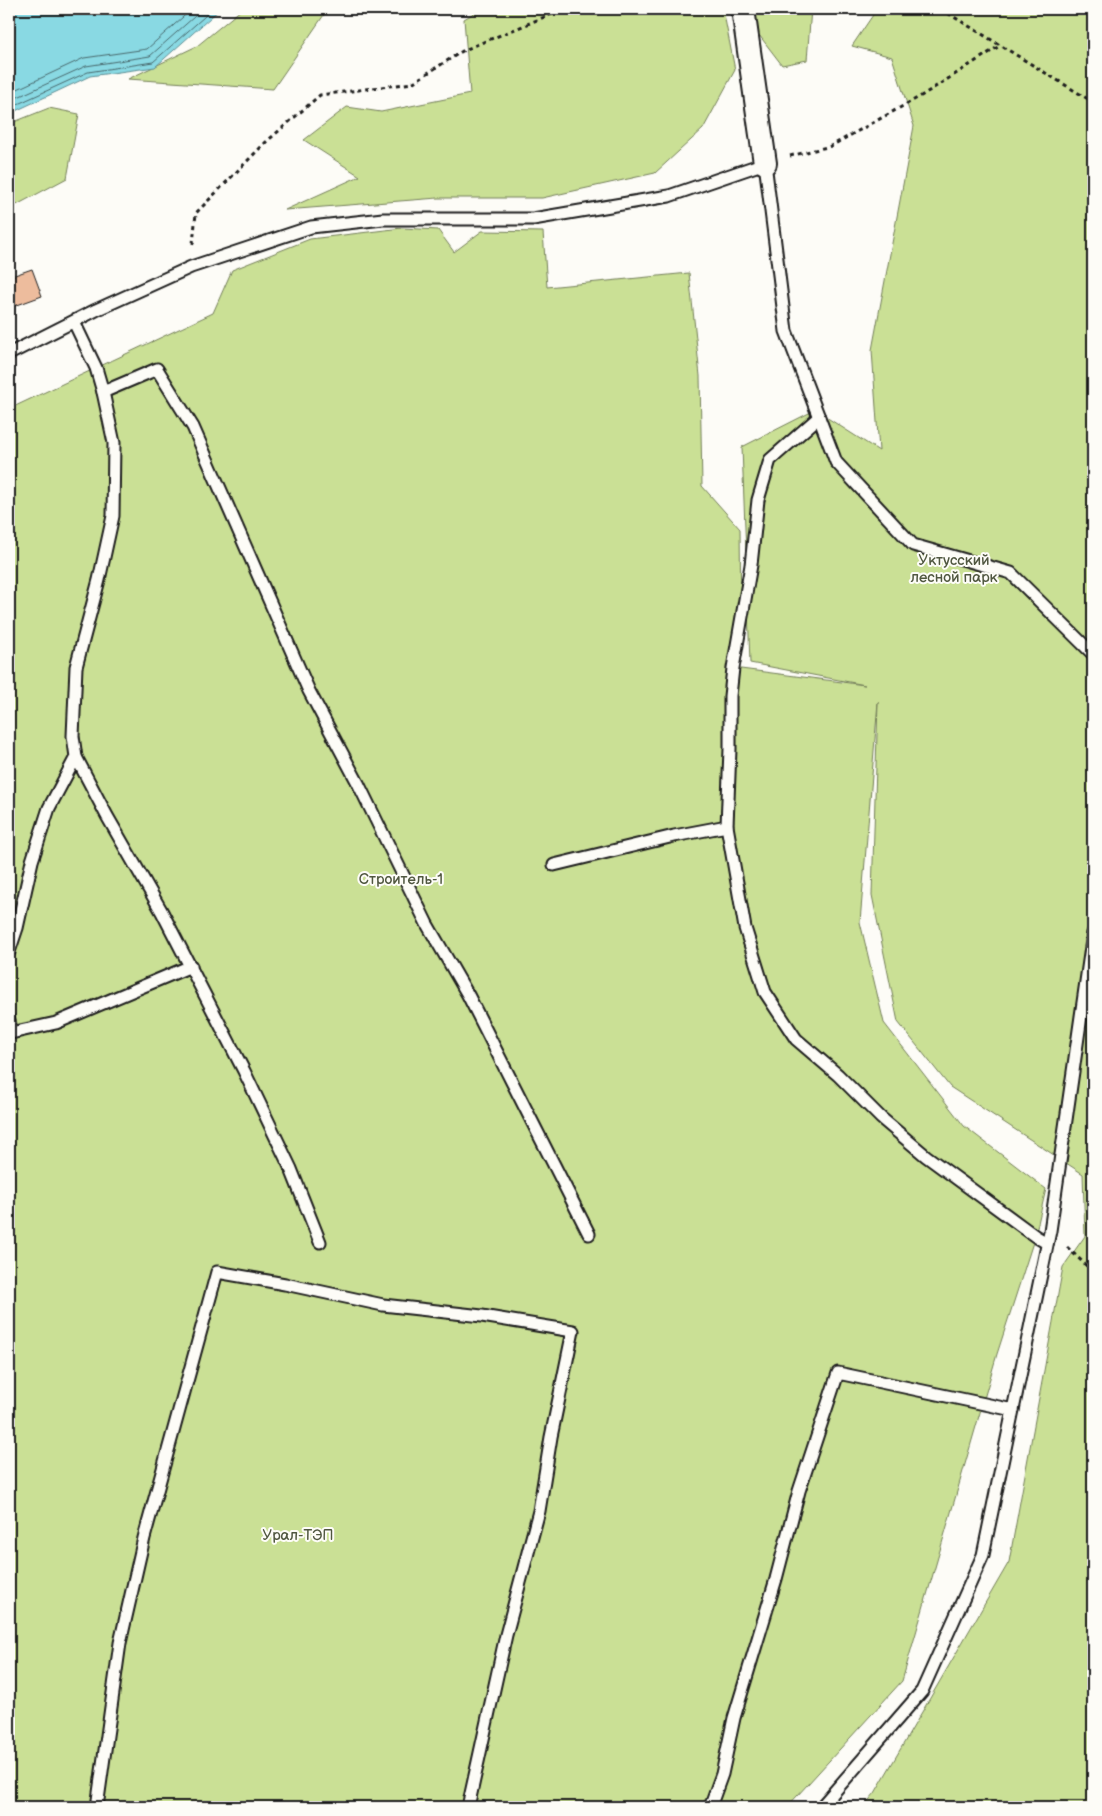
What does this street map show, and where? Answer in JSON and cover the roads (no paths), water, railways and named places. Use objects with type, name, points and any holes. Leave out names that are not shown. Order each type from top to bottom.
[{"type":"street","points":[[743,9],[765,162]]},
{"type":"lane","points":[[9,354],[191,267],[311,228],[383,219],[533,219],[670,196],[765,162],[786,331],[836,462],[913,545],[1011,573],[1093,654]]},
{"type":"lane","points":[[74,322],[96,368],[114,443],[113,516],[99,580],[76,667],[73,736],[76,757],[107,816],[192,966],[291,1169],[320,1242]]},
{"type":"lane","points":[[103,392],[157,369],[193,427],[310,691],[358,783],[426,924],[468,996],[589,1234]]},
{"type":"lane","points":[[819,417],[770,460],[758,500],[751,565],[733,668],[730,696],[727,826],[745,928],[765,992],[796,1039],[838,1075],[881,1118],[926,1156],[1047,1243]]},
{"type":"lane","points":[[9,952],[17,928],[32,861],[49,808],[76,757]]},
{"type":"lane","points":[[554,865],[674,836],[727,826]]},
{"type":"lane","points":[[821,1807],[922,1691],[983,1555],[1050,1231],[1093,933]]},
{"type":"lane","points":[[9,1020],[11,1033],[56,1023],[192,966]]},
{"type":"lane","points":[[97,1807],[122,1634],[144,1538],[217,1272],[285,1284],[382,1305],[482,1316],[573,1331],[550,1437],[539,1511],[506,1635],[468,1807]]},
{"type":"lane","points":[[710,1807],[722,1774],[734,1718],[776,1580],[799,1491],[838,1373],[1013,1410]]},
{"type":"water","points":[[9,9],[220,9],[155,67],[90,76],[9,114]]},
{"type":"park label","name":"Уктусский лесной парк","points":[[954,568]]},
{"type":"park label","name":"Строитель-1","points":[[401,879]]},
{"type":"park label","name":"Урал-ТЭП","points":[[298,1535]]}]
